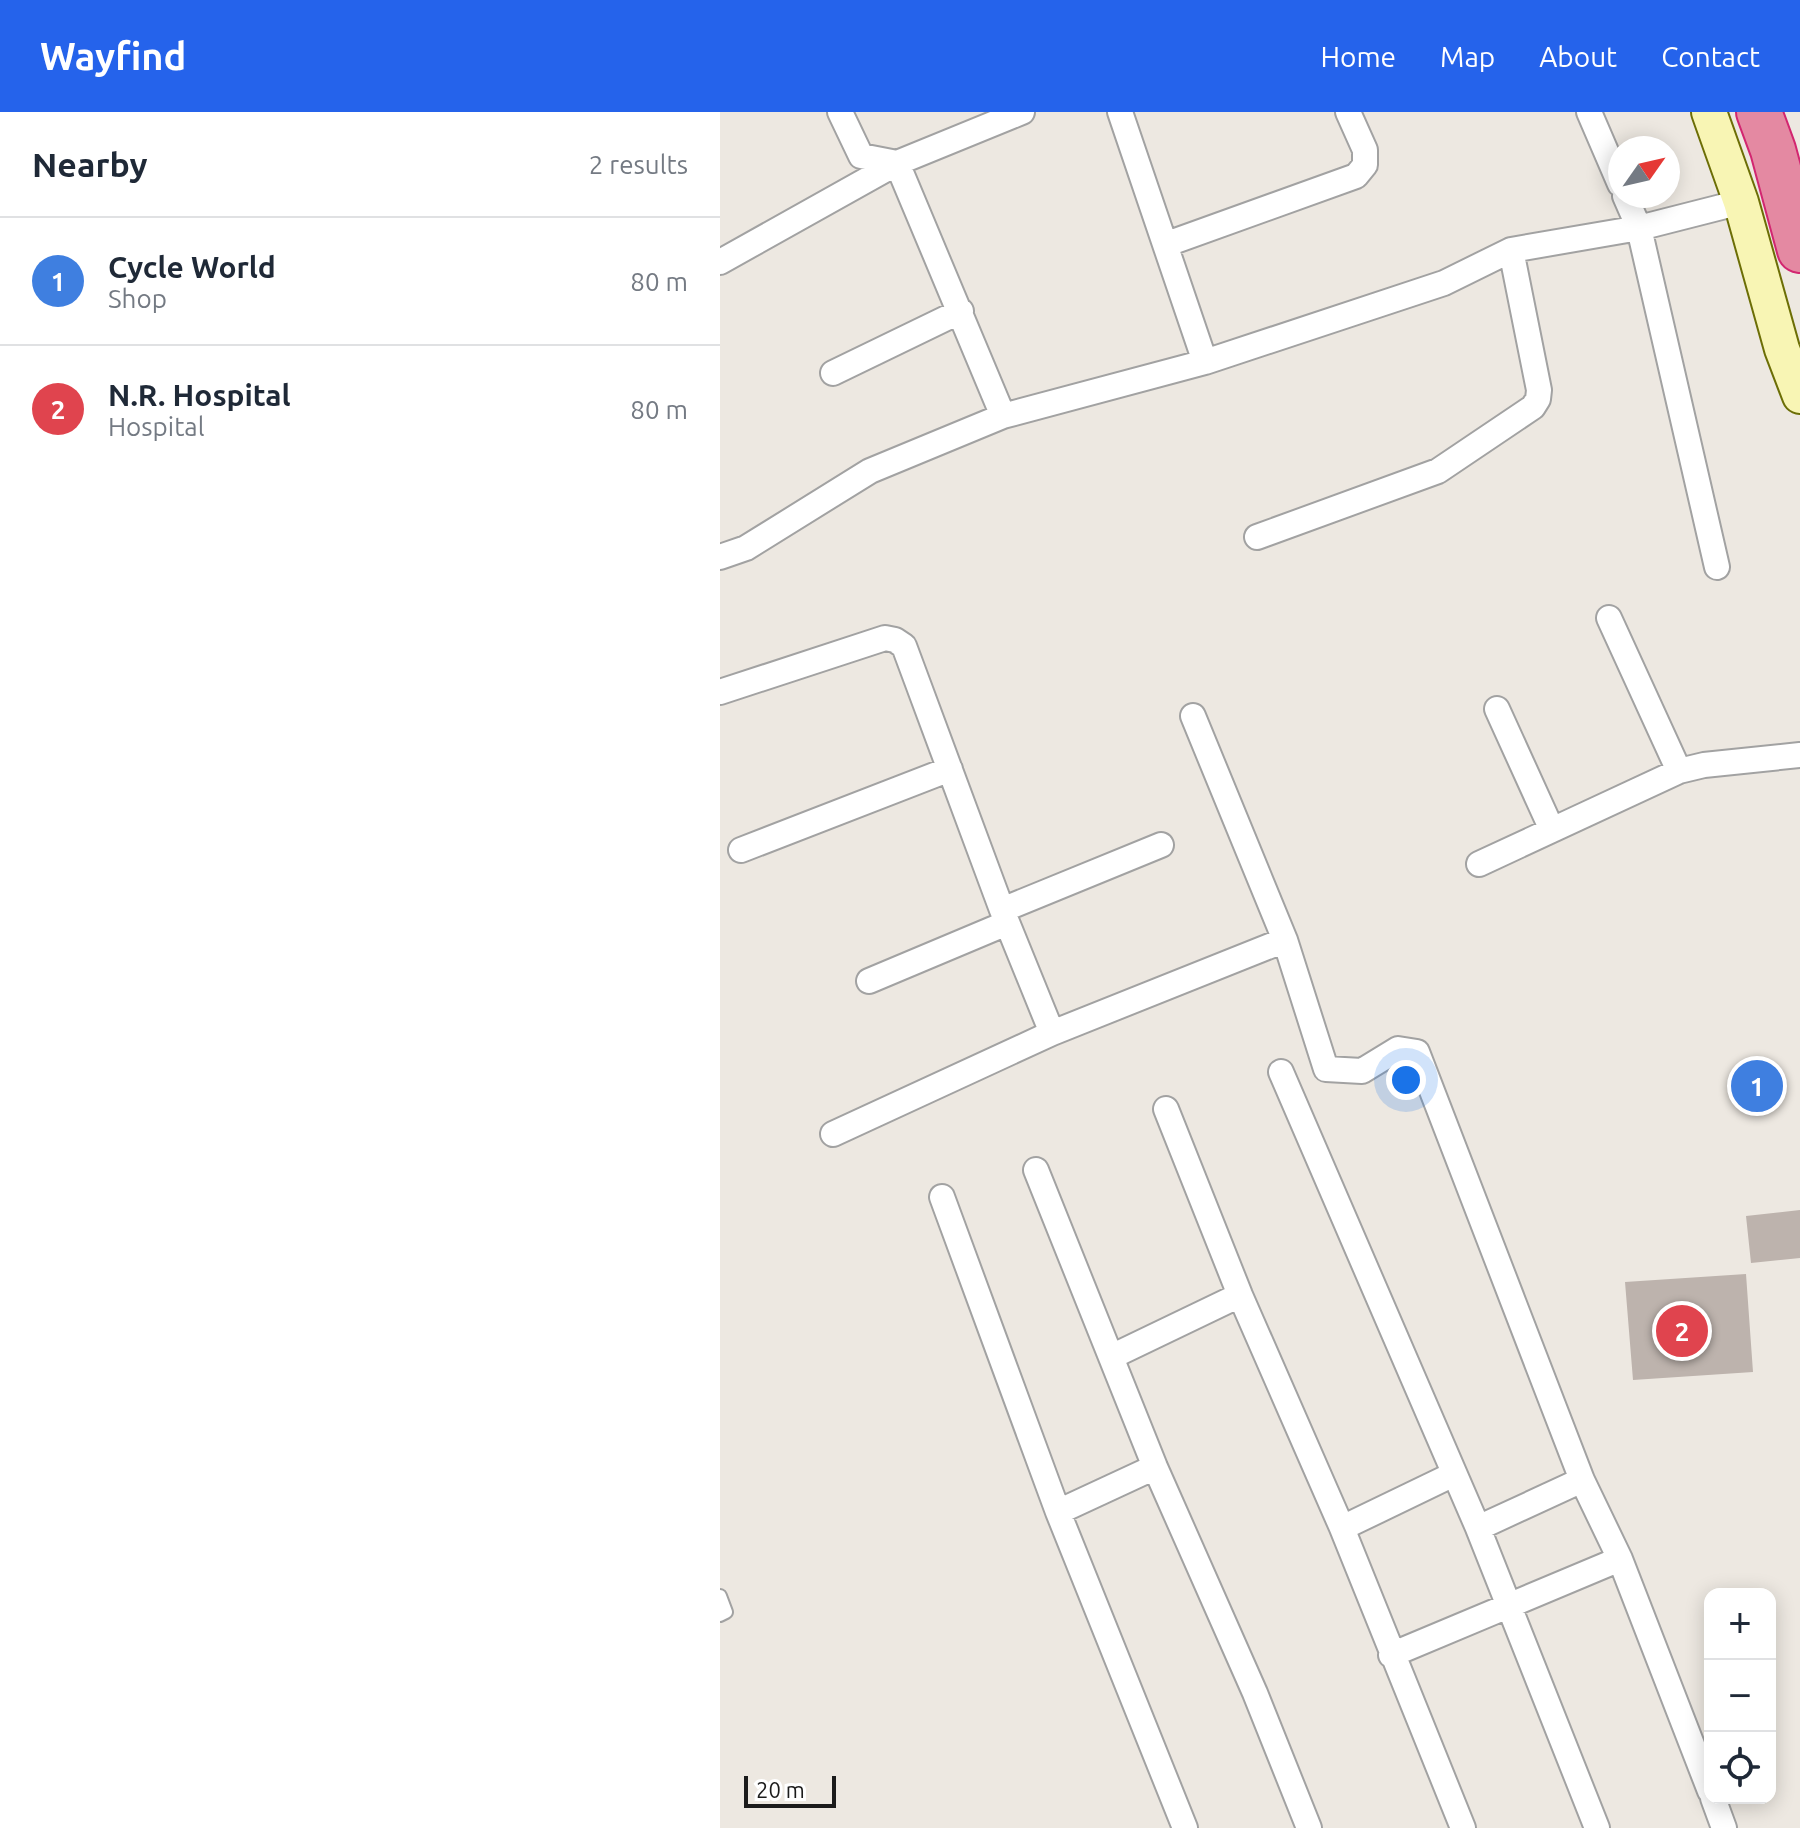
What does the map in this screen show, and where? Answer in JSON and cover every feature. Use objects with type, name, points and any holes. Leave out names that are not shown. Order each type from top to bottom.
[{"type":"highway","points":[[1759,112],[1773,150],[1800,250]]},
{"type":"street","points":[[840,112],[861,156],[897,163]]},
{"type":"street","points":[[720,262],[897,163],[1022,112]]},
{"type":"street","points":[[1120,112],[1205,362]]},
{"type":"street","points":[[1167,244],[1356,176],[1365,165],[1365,150],[1348,112]]},
{"type":"street","points":[[1589,112],[1608,156]]},
{"type":"street","points":[[1709,112],[1741,202],[1782,349],[1800,396]]},
{"type":"street","points":[[897,163],[1003,416]]},
{"type":"street","points":[[720,557],[746,548],[870,471],[1003,416],[1205,362],[1444,283],[1511,250],[1639,228],[1741,202]]},
{"type":"street","points":[[1630,208],[1639,228],[1717,567]]},
{"type":"street","points":[[1257,537],[1438,471],[1533,407],[1539,390],[1511,250]]},
{"type":"street","points":[[833,373],[961,311]]},
{"type":"street","points":[[1609,618],[1679,771]]},
{"type":"street","points":[[720,692],[885,638],[904,646],[1004,917],[1052,1033]]},
{"type":"street","points":[[1497,709],[1552,830]]},
{"type":"street","points":[[1193,716],[1285,940],[1326,1069],[1362,1071],[1398,1049],[1417,1052],[1582,1480],[1620,1559],[1704,1776]]},
{"type":"street","points":[[1479,864],[1679,771],[1704,765],[1800,755]]},
{"type":"street","points":[[741,850],[950,769]]},
{"type":"street","points":[[869,981],[1161,845]]},
{"type":"street","points":[[833,1134],[1052,1033],[1285,940]]},
{"type":"street","points":[[1281,1072],[1478,1528],[1597,1828]]},
{"type":"street","points":[[1166,1109],[1240,1295],[1342,1528],[1463,1828]]},
{"type":"street","points":[[1036,1170],[1155,1467],[1255,1693],[1309,1828]]},
{"type":"street","points":[[942,1197],[1058,1512],[1185,1828]]},
{"type":"street","points":[[1111,1357],[1240,1295]]},
{"type":"street","points":[[1058,1512],[1155,1467]]},
{"type":"street","points":[[1342,1528],[1454,1474]]},
{"type":"street","points":[[1478,1528],[1582,1480]]},
{"type":"street","points":[[1391,1655],[1620,1559]]},
{"type":"street","points":[[1715,1804],[1724,1828]]},
{"type":"lane","points":[[720,1596],[726,1612],[720,1615]]},
{"type":"building","points":[[1800,1210],[1800,1258],[1751,1263],[1746,1216]]},
{"type":"building","points":[[1746,1274],[1753,1372],[1633,1380],[1625,1282]]},
{"type":"place","name":"Cycle World","points":[[1757,1086]]},
{"type":"place","name":"N.R. Hospital","points":[[1682,1331]]}]
